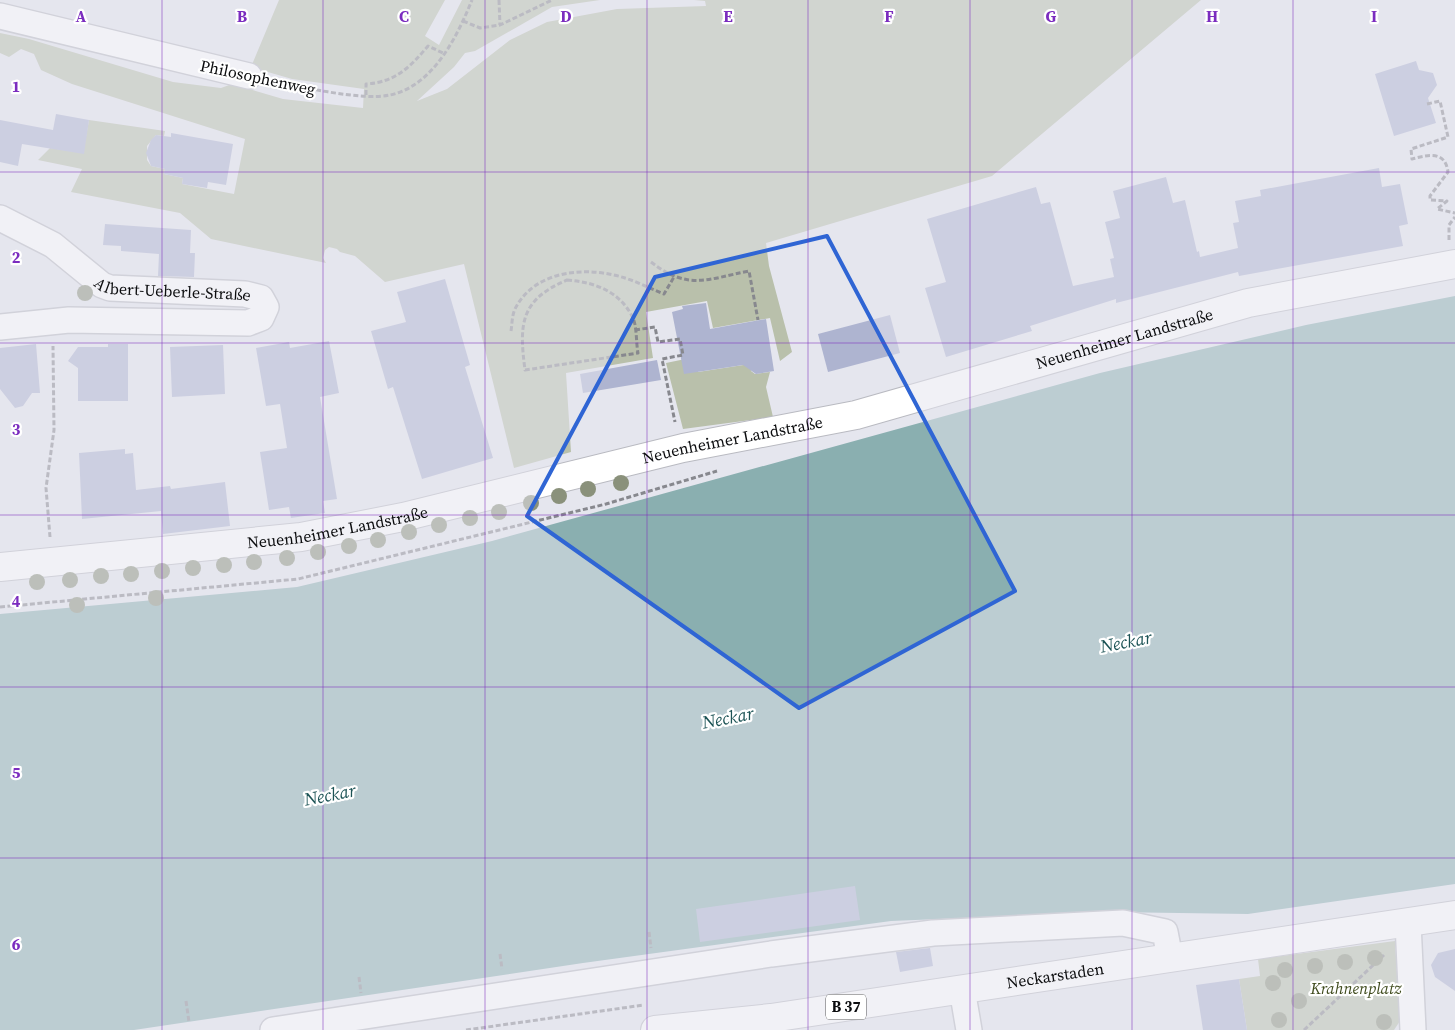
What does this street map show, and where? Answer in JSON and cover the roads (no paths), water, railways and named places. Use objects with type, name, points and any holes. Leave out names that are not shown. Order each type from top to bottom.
[{"type":"main road","name":"Neuenheimer Landstraße","points":[[0,567],[301,536],[403,517],[674,450],[856,415],[1248,303],[1452,255]]},
{"type":"main road","name":"Neckarstaden","points":[[655,1030],[772,1024],[962,989],[1455,916]]},
{"type":"street","name":"Philosophenweg","points":[[0,16],[249,76]]},
{"type":"street","name":"Albert-Ueberle-Straße","points":[[0,218],[53,245],[102,285],[110,288],[253,296],[264,302],[265,312],[254,321],[239,324],[52,321],[0,327]]},
{"type":"street","points":[[273,1030],[771,954],[933,933],[1123,923],[1165,932],[1170,958]]},
{"type":"street","points":[[1408,923],[1413,1030]]},
{"type":"street","points":[[962,989],[969,1030]]},
{"type":"water","name":"Neckar","points":[[1455,296],[1455,884],[1248,914],[1110,912],[891,921],[583,963],[134,1030],[0,1030],[0,614],[297,587],[492,541],[1100,373],[1306,325]]},
{"type":"park label","name":"Krahnenplatz","points":[[1356,988]]}]
